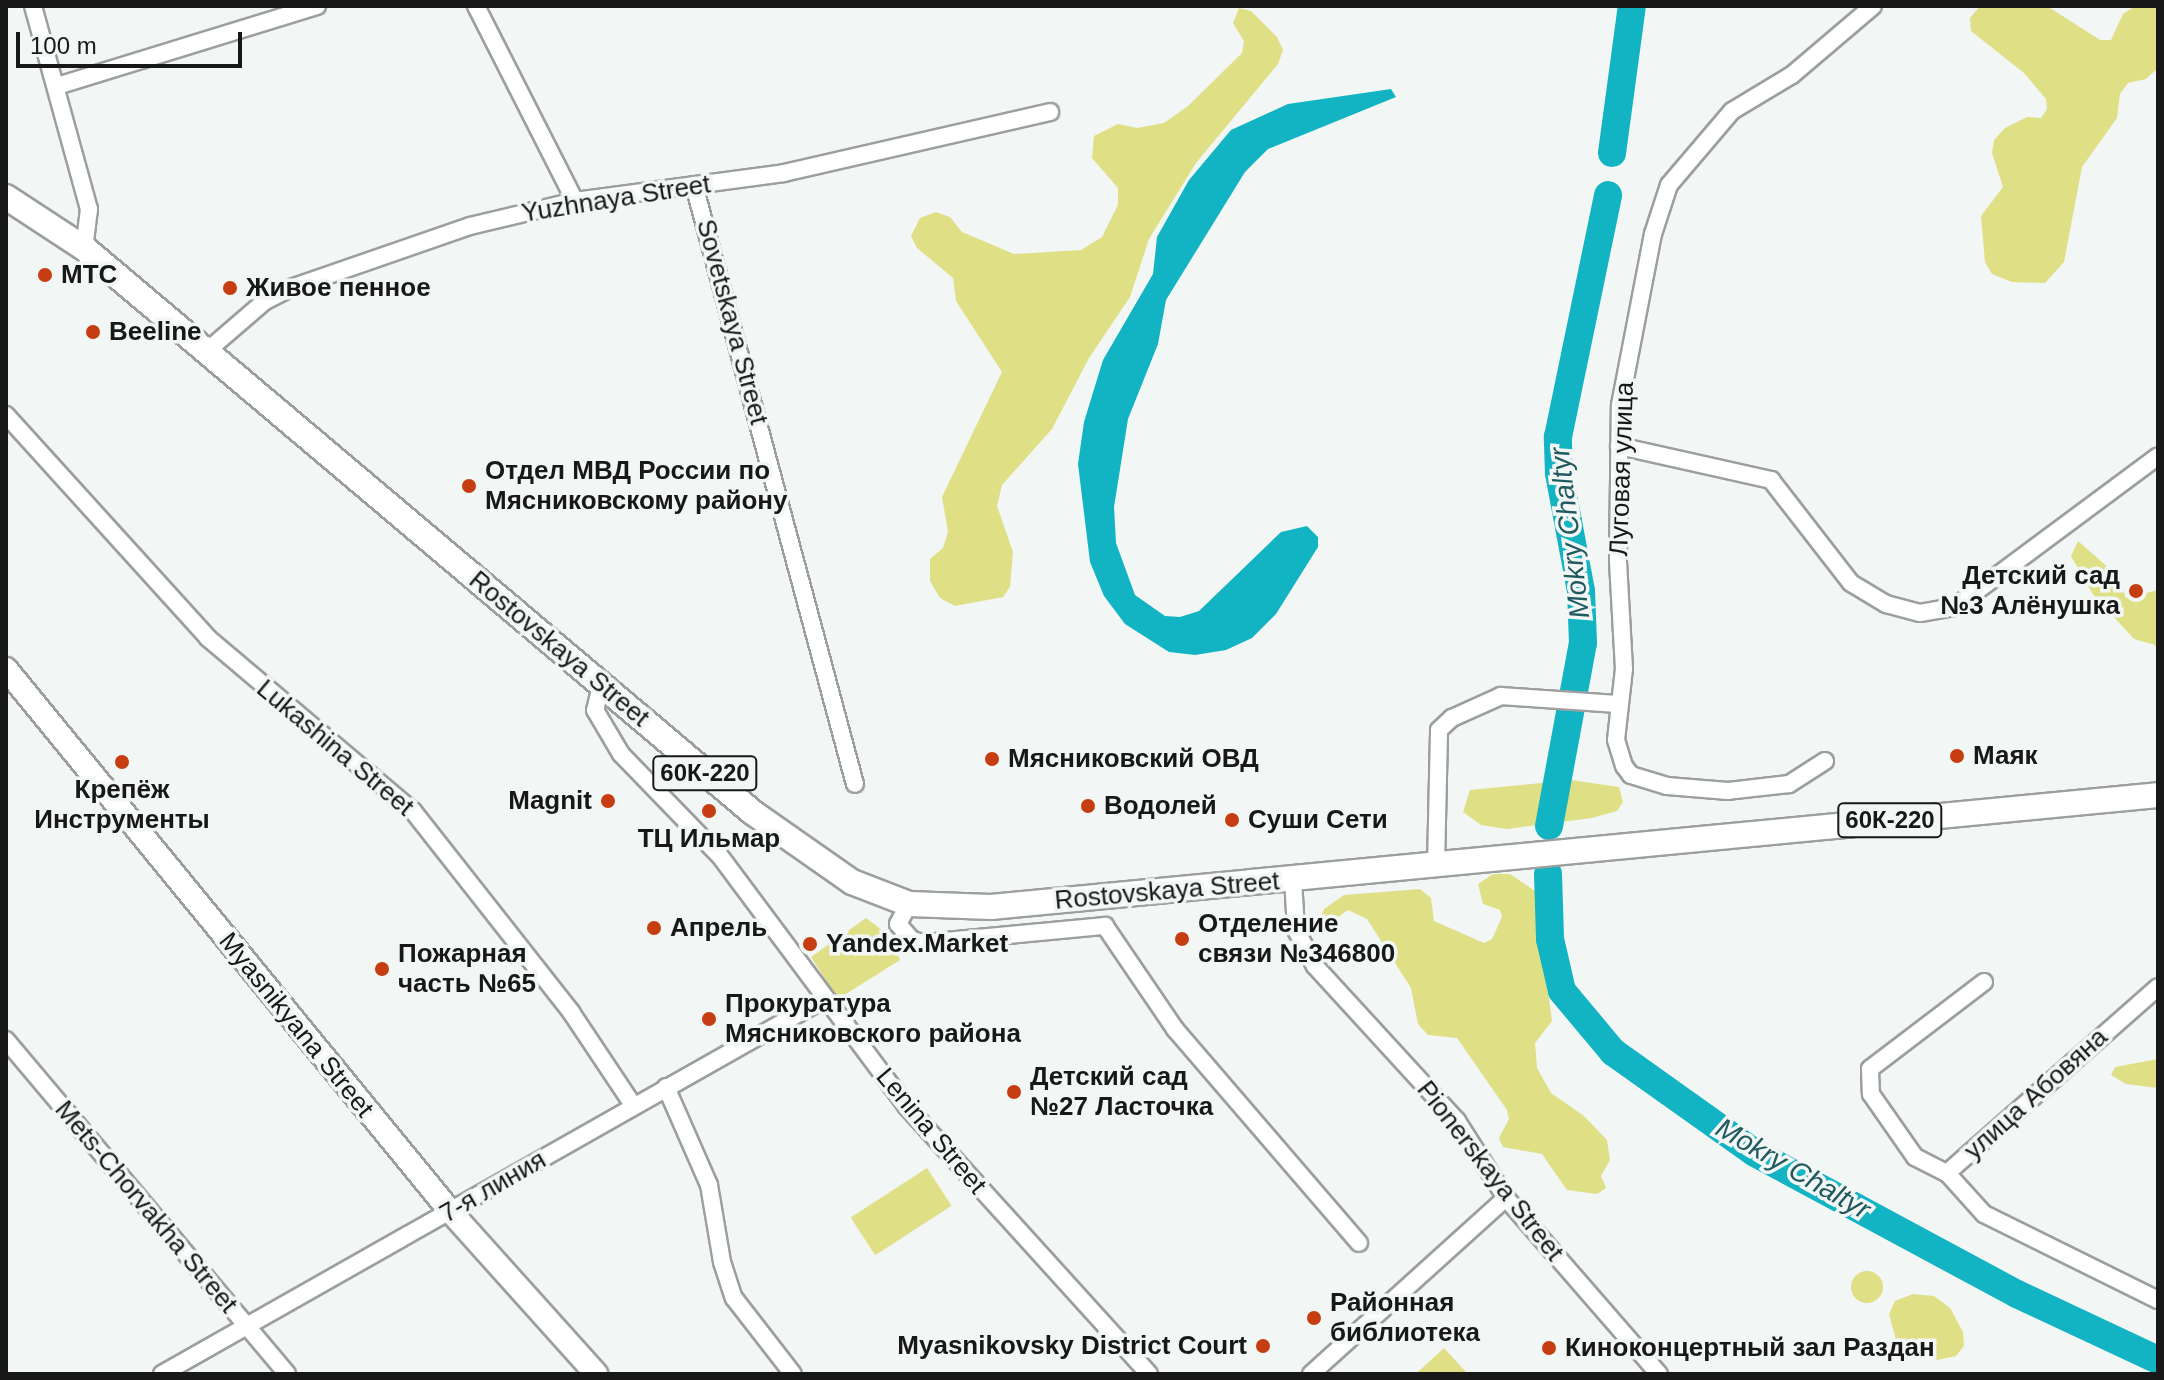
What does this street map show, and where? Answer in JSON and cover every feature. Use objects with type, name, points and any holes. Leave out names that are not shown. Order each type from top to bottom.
[{"type":"main road","name":"Rostovskaya Street","points":[[6,197],[84,248],[795,845],[852,882],[909,904],[991,907],[2158,795]]},
{"type":"street","points":[[33,6],[89,209],[84,248]]},
{"type":"street","points":[[57,86],[317,6]]},
{"type":"street","points":[[476,6],[575,201]]},
{"type":"street","name":"Луговая улица","points":[[1825,761],[1789,784],[1769,789],[1682,787],[1631,775],[1618,755],[1617,704],[1624,669],[1619,446],[1624,379],[1653,234],[1669,185],[1732,111],[1792,75],[1873,6]]},
{"type":"street","name":"Yuzhnaya Street","points":[[207,351],[265,301],[324,274],[470,226],[575,201],[868,156],[1050,112]]},
{"type":"street","name":"Sovetskaya Street","points":[[694,185],[855,784]]},
{"type":"street","name":"Lukashina Street","points":[[6,415],[208,638],[413,811],[571,1012],[633,1105]]},
{"type":"street","points":[[1619,446],[1771,480],[1789,497],[1822,550],[1851,583],[1886,604],[1920,613],[1955,607],[2158,456]]},
{"type":"street","name":"Myasnikyana Street","points":[[6,669],[450,1211],[596,1374]]},
{"type":"street","name":"Lenina Street","points":[[601,685],[595,710],[621,754],[720,856],[907,1107],[1149,1374]]},
{"type":"street","points":[[1436,865],[1439,730],[1481,702],[1536,696],[1617,704]]},
{"type":"street","name":"Pionerskaya Street","points":[[1293,879],[1296,930],[1311,959],[1457,1121],[1506,1198],[1659,1374]]},
{"type":"street","points":[[909,904],[898,924],[912,940],[924,943],[1105,926],[1175,1029],[1359,1243]]},
{"type":"street","name":"улица Абовяна","points":[[1984,982],[1867,1074],[1871,1094],[1915,1157],[1947,1173],[2158,987]]},
{"type":"street","name":"7-я линия","points":[[162,1374],[248,1329],[633,1105],[824,999]]},
{"type":"street","name":"Mets-Chorvakha Street","points":[[6,1040],[287,1374]]},
{"type":"street","points":[[666,1087],[709,1185],[722,1262],[734,1298],[793,1374]]},
{"type":"street","points":[[1947,1173],[1971,1204],[2002,1226],[2158,1300]]},
{"type":"street","points":[[1311,1374],[1506,1198]]},
{"type":"shaded area","points":[[1980,6],[2047,6],[2100,40],[2111,40],[2123,14],[2135,6],[2158,6],[2158,68],[2146,79],[2128,83],[2120,94],[2117,118],[2082,167],[2064,262],[2045,283],[2012,282],[1992,274],[1985,262],[1981,216],[2003,187],[1992,153],[1994,140],[2005,128],[2027,117],[2041,118],[2047,109],[2046,99],[2024,73],[1971,31],[1970,18]]},
{"type":"shaded area","points":[[1239,8],[1251,11],[1277,37],[1283,50],[1278,64],[1196,163],[1149,239],[1130,297],[1089,358],[1052,429],[1002,485],[997,506],[1013,552],[1010,587],[1003,597],[955,606],[940,598],[930,581],[930,559],[943,548],[948,532],[942,497],[1002,372],[956,301],[953,278],[917,248],[911,236],[920,218],[936,212],[950,217],[962,232],[1014,254],[1081,250],[1102,237],[1118,205],[1118,188],[1092,158],[1094,136],[1118,124],[1137,128],[1164,123],[1188,106],[1242,53],[1244,41],[1233,23]]},
{"type":"shaded area","points":[[2078,541],[2118,576],[2126,598],[2158,590],[2158,652],[2155,645],[2134,639],[2092,593],[2071,556]]},
{"type":"shaded area","points":[[1571,780],[1619,787],[1623,802],[1617,811],[1592,818],[1507,829],[1481,825],[1463,812],[1470,790]]},
{"type":"shaded area","points":[[1493,874],[1510,874],[1535,891],[1552,1021],[1535,1043],[1537,1068],[1551,1093],[1584,1116],[1607,1140],[1610,1160],[1601,1176],[1606,1188],[1597,1194],[1567,1190],[1542,1154],[1503,1147],[1499,1138],[1509,1119],[1507,1110],[1457,1038],[1428,1035],[1418,1024],[1411,988],[1367,919],[1348,910],[1331,922],[1330,929],[1316,929],[1324,909],[1344,895],[1420,889],[1431,898],[1434,921],[1484,943],[1492,939],[1502,917],[1500,910],[1483,904],[1478,884]]},
{"type":"shaded area","points":[[866,918],[890,936],[900,960],[838,999],[811,957]]},
{"type":"shaded area","points":[[2158,1059],[2158,1088],[2126,1084],[2111,1075],[2115,1067]]},
{"type":"shaded area","points":[[927,1168],[952,1206],[875,1255],[851,1218]]},
{"type":"shaded area","points":[[1867,1271],[1879,1275],[1883,1287],[1879,1299],[1867,1303],[1855,1299],[1851,1287],[1855,1275]]},
{"type":"shaded area","points":[[1913,1294],[1934,1296],[1950,1308],[1963,1332],[1964,1346],[1956,1356],[1937,1360],[1910,1355],[1897,1344],[1889,1314],[1895,1301]]},
{"type":"shaded area","points":[[1444,1348],[1466,1372],[1418,1372]]},
{"type":"water","points":[[1391,89],[1396,97],[1268,149],[1245,172],[1166,300],[1158,344],[1128,419],[1114,507],[1116,543],[1135,595],[1165,616],[1180,617],[1199,611],[1281,532],[1307,526],[1318,537],[1318,547],[1276,614],[1252,638],[1226,650],[1195,655],[1169,652],[1125,624],[1104,596],[1090,562],[1078,464],[1084,422],[1103,360],[1153,274],[1157,237],[1189,180],[1231,130],[1288,104]]},
{"type":"waterway","name":"Mokry Chaltyr","points":[[1612,153],[1632,6]]},
{"type":"waterway","name":"Mokry Chaltyr","points":[[1549,826],[1583,643],[1581,591],[1559,473],[1558,437],[1608,195]]},
{"type":"waterway","name":"Mokry Chaltyr","points":[[1548,874],[1550,939],[1562,991],[1613,1052],[1755,1153],[2017,1294],[2158,1360]]},
{"type":"place","name":"МТС","points":[[45,275]]},
{"type":"place","name":"Живое пенное","points":[[230,288]]},
{"type":"place","name":"Beeline","points":[[93,332]]},
{"type":"place","name":"Отдел МВД России по Мясниковскому району","points":[[469,486]]},
{"type":"place","name":"Детский сад №3 Алёнушка","points":[[2136,591]]},
{"type":"place","name":"Маяк","points":[[1957,756]]},
{"type":"place","name":"Мясниковский ОВД","points":[[992,759]]},
{"type":"place","name":"Крепёж Инструменты","points":[[122,762]]},
{"type":"place","name":"Magnit","points":[[608,801]]},
{"type":"place","name":"Водолей","points":[[1088,806]]},
{"type":"place","name":"ТЦ Ильмар","points":[[709,811]]},
{"type":"place","name":"Суши Сети","points":[[1232,820]]},
{"type":"place","name":"Апрель","points":[[654,928]]},
{"type":"place","name":"Отделение связи №346800","points":[[1182,939]]},
{"type":"place","name":"Yandex.Market","points":[[810,944]]},
{"type":"place","name":"Пожарная часть №65","points":[[382,969]]},
{"type":"place","name":"Прокуратура Мясниковского района","points":[[709,1019]]},
{"type":"place","name":"Детский сад №27 Ласточка","points":[[1014,1092]]},
{"type":"place","name":"Районная библиотека","points":[[1314,1318]]},
{"type":"place","name":"Myasnikovsky District Court","points":[[1263,1346]]},
{"type":"place","name":"Киноконцертный зал Раздан","points":[[1549,1348]]}]
